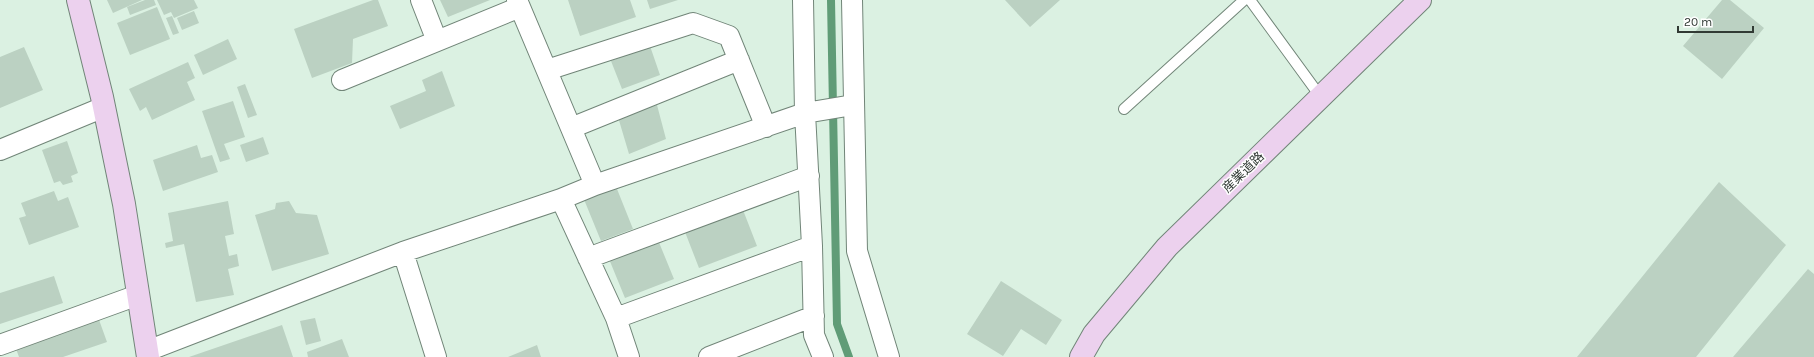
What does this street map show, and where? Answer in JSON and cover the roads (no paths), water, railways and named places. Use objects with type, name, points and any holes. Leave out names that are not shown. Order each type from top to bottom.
[{"type":"street","points":[[78,0],[104,107],[124,204],[147,354],[403,252],[562,199],[595,185],[805,114],[853,105]]},
{"type":"street","points":[[421,0],[437,41]]},
{"type":"street","points":[[803,0],[805,114],[812,246],[814,335],[823,357]]},
{"type":"street","points":[[852,0],[857,251],[889,357]]},
{"type":"street","name":"産業道路","points":[[1081,357],[1094,334],[1167,247],[1420,0]]},
{"type":"street","points":[[342,80],[437,41],[519,3],[595,185]]},
{"type":"street","points":[[547,70],[693,23],[729,36],[766,127]]},
{"type":"street","points":[[572,128],[739,60]]},
{"type":"street","points":[[0,150],[104,107]]},
{"type":"street","points":[[588,258],[809,176]]},
{"type":"street","points":[[562,199],[616,318],[629,357]]},
{"type":"street","points":[[616,318],[812,246]]},
{"type":"street","points":[[403,252],[436,357]]},
{"type":"street","points":[[0,345],[138,295]]},
{"type":"street","points":[[709,357],[814,316]]},
{"type":"lane","points":[[1124,109],[1244,0]]},
{"type":"lane","points":[[1250,0],[1320,96]]},
{"type":"waterway","points":[[831,0],[837,324],[849,357]]}]
